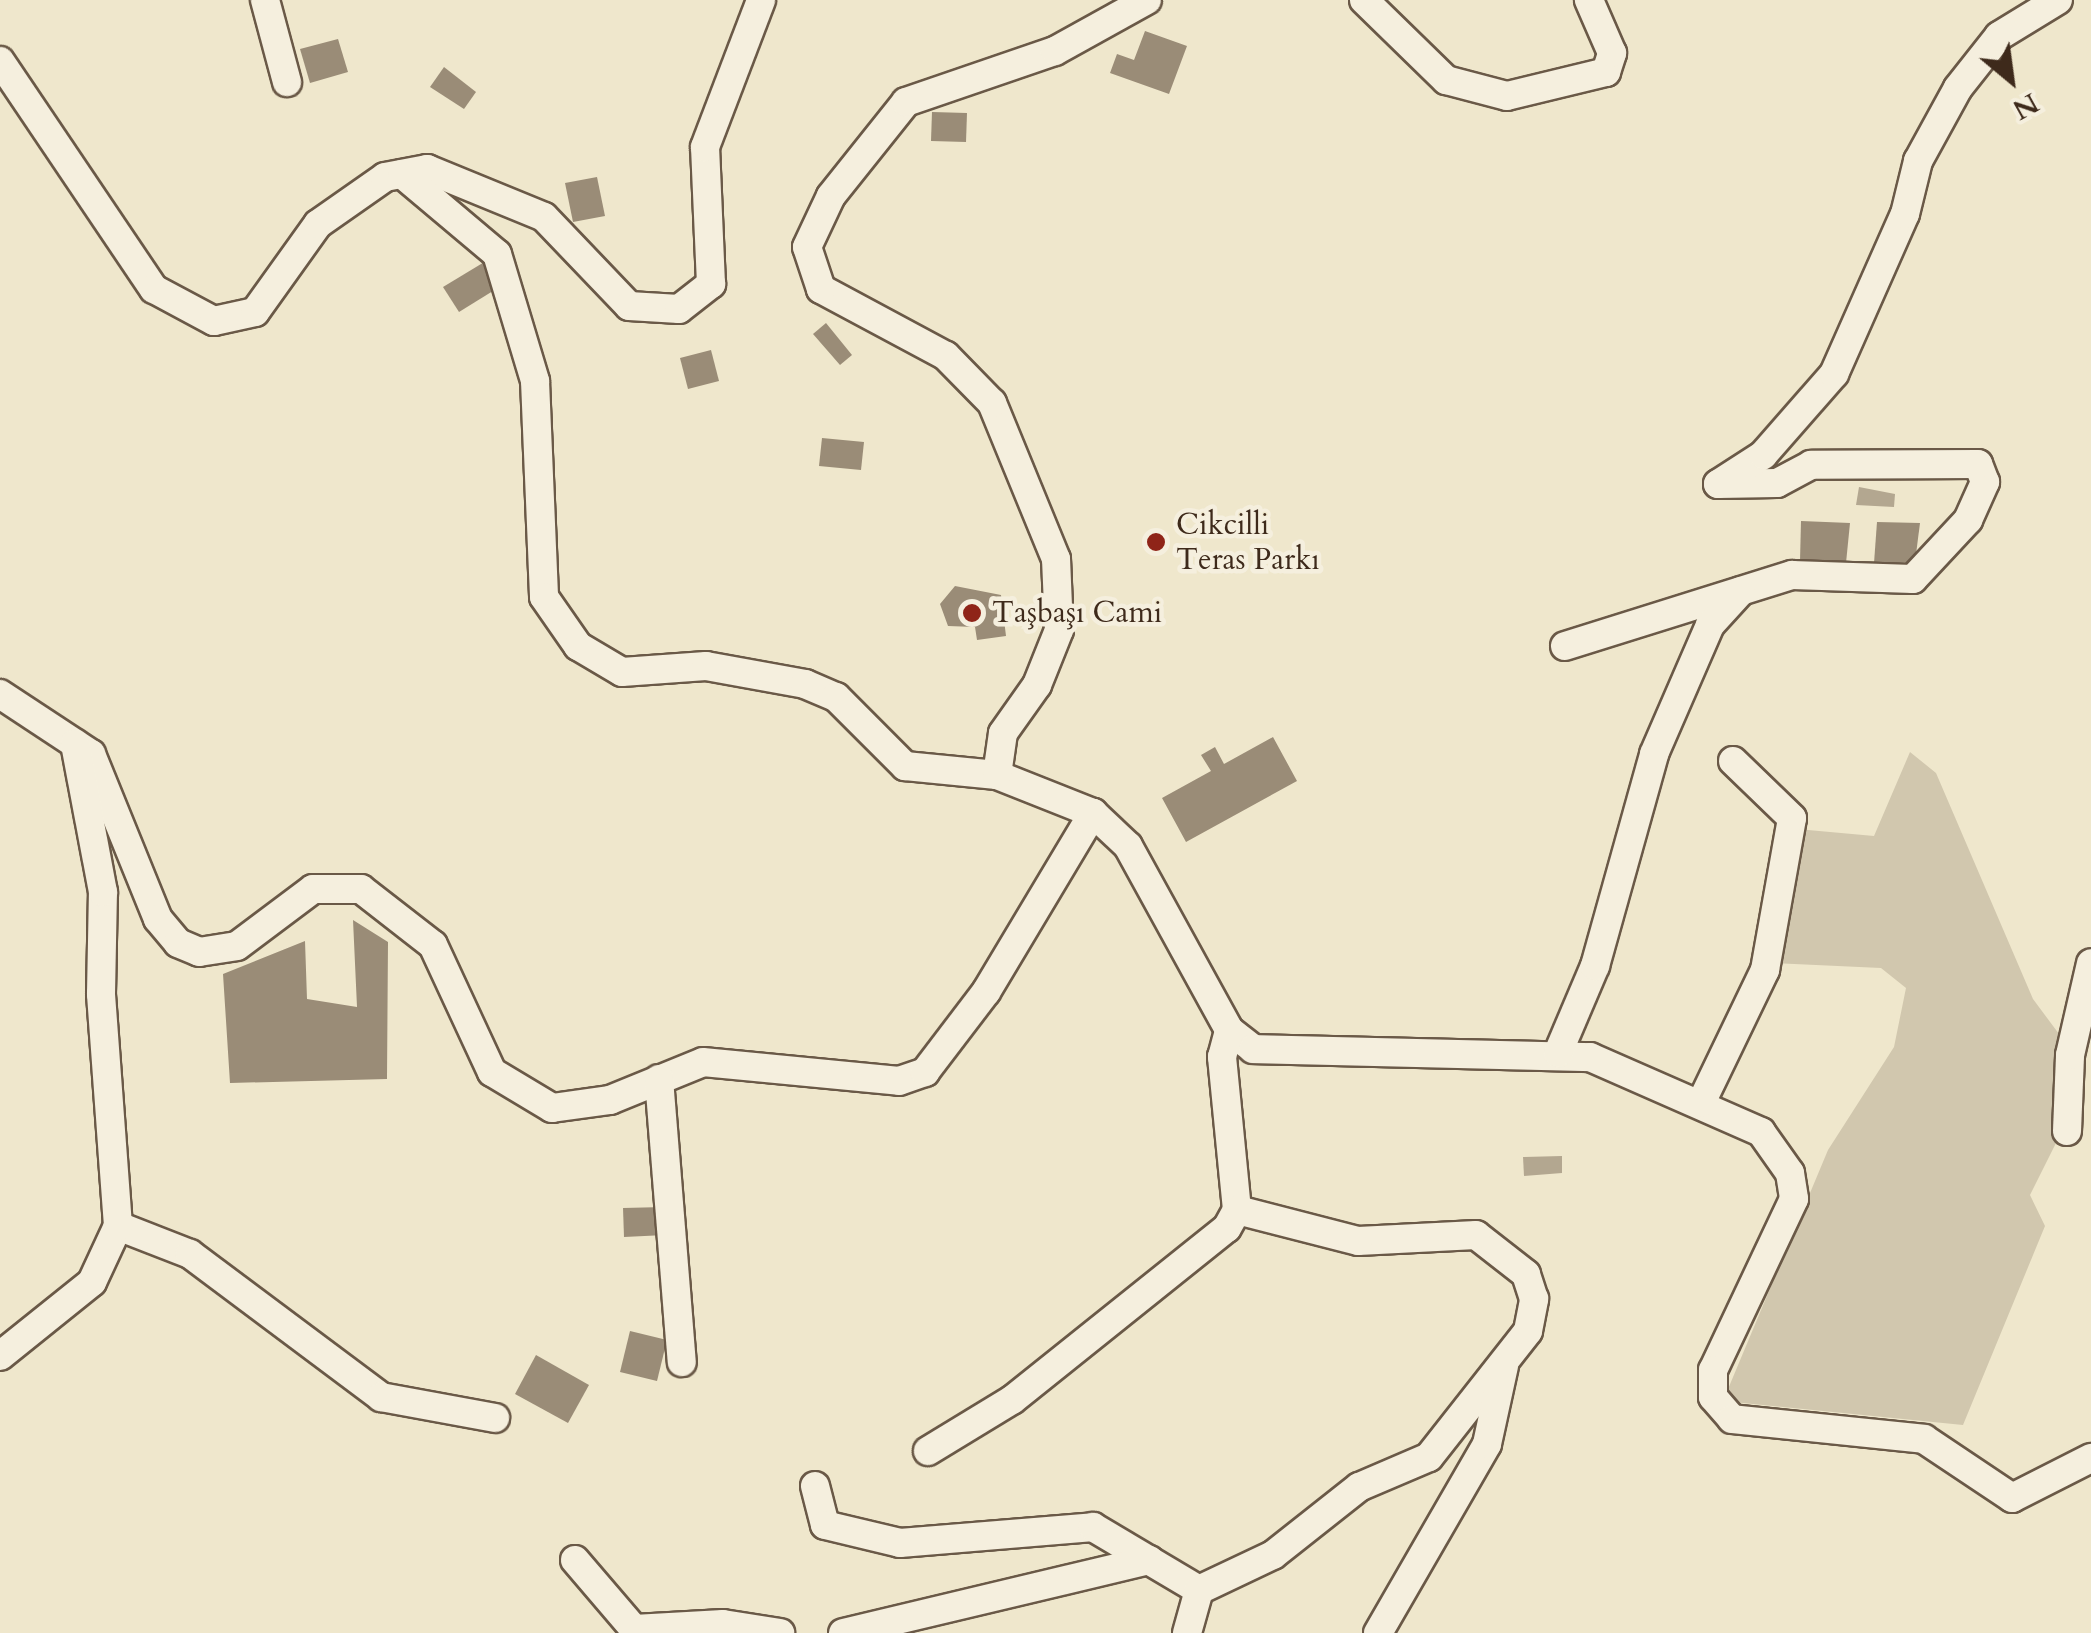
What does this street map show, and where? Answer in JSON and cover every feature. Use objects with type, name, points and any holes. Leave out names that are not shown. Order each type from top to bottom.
[{"type":"street","points":[[264,0],[287,82]]},
{"type":"street","points":[[0,61],[154,290],[214,321],[256,312],[318,224],[402,174],[427,168],[544,217],[629,306],[679,309],[711,284],[705,146],[761,0]]},
{"type":"street","points":[[997,775],[1003,733],[1037,685],[1059,630],[1056,560],[992,402],[946,356],[821,290],[807,247],[831,196],[906,102],[1055,51],[1147,0]]},
{"type":"street","points":[[1364,0],[1446,80],[1506,96],[1606,72],[1612,53],[1589,0]]},
{"type":"street","points":[[1565,646],[1792,575],[1913,579],[1968,520],[1985,482],[1978,464],[1811,464],[1777,483],[1718,484],[1762,455],[1834,374],[1904,214],[1918,161],[1958,88],[1999,36],[2058,0]]},
{"type":"street","points":[[402,174],[497,254],[536,381],[544,597],[578,646],[622,672],[706,666],[805,684],[836,697],[904,766],[997,775],[1092,813],[1128,846],[1229,1030],[1265,1052],[1558,1053],[1701,1103],[1770,1141],[1794,1199],[1713,1370],[1720,1410],[1747,1423],[1924,1440],[2012,1498],[2091,1458]]},
{"type":"street","points":[[1558,1053],[1600,948],[1654,754],[1710,625],[1742,590]]},
{"type":"street","points":[[0,694],[75,744],[103,774],[158,919],[178,943],[199,952],[237,946],[313,888],[361,889],[433,946],[492,1072],[527,1100],[580,1109],[659,1078],[726,1060],[899,1081],[925,1072],[986,992],[1092,813]]},
{"type":"street","points":[[0,1356],[92,1282],[118,1226],[103,892],[75,744]]},
{"type":"street","points":[[1701,1103],[1765,970],[1792,818],[1733,760]]},
{"type":"street","points":[[2067,1131],[2091,963]]},
{"type":"street","points":[[928,1451],[1012,1400],[1227,1228],[1237,1210],[1222,1057],[1229,1030]]},
{"type":"street","points":[[659,1078],[682,1362]]},
{"type":"street","points":[[1187,1633],[1199,1590],[1273,1555],[1359,1487],[1429,1457],[1528,1331],[1534,1299],[1526,1274],[1500,1248],[1476,1236],[1358,1241],[1237,1210]]},
{"type":"street","points":[[118,1226],[190,1254],[381,1396],[495,1418]]},
{"type":"street","points":[[1378,1633],[1486,1444],[1506,1359]]},
{"type":"street","points":[[816,1486],[825,1525],[900,1543],[1093,1527],[1199,1590]]},
{"type":"street","points":[[574,1560],[634,1628],[723,1624],[780,1633]]},
{"type":"street","points":[[843,1633],[1149,1560]]},
{"type":"shaded area","points":[[1859,487],[1895,494],[1894,507],[1856,505]]},
{"type":"shaded area","points":[[1910,752],[1936,773],[2033,999],[2059,1034],[2058,1139],[2030,1195],[2045,1226],[1963,1425],[1723,1401],[1828,1150],[1894,1047],[1906,988],[1881,968],[1774,963],[1797,829],[1874,836]]},
{"type":"shaded area","points":[[1562,1156],[1562,1173],[1524,1176],[1523,1157]]},
{"type":"building","points":[[1145,31],[1187,46],[1169,94],[1110,73],[1117,54],[1134,60]]},
{"type":"building","points":[[338,39],[348,72],[310,83],[300,49]]},
{"type":"building","points":[[444,67],[476,92],[464,109],[430,87]]},
{"type":"building","points":[[932,112],[967,113],[966,142],[931,141]]},
{"type":"building","points":[[597,177],[605,216],[573,222],[565,183]]},
{"type":"building","points":[[486,261],[501,286],[459,312],[443,287]]},
{"type":"building","points":[[826,323],[852,355],[840,365],[813,334]]},
{"type":"building","points":[[711,350],[719,381],[688,389],[680,358]]},
{"type":"building","points":[[822,438],[864,442],[861,470],[819,466]]},
{"type":"building","points":[[1801,521],[1850,523],[1846,563],[1800,561]]},
{"type":"building","points":[[1877,522],[1920,523],[1915,562],[1874,563]]},
{"type":"building","name":"Taşbaşı Cami","points":[[955,586],[1001,595],[1006,636],[977,640],[975,627],[948,626],[940,604]]},
{"type":"building","points":[[1273,737],[1297,781],[1186,842],[1162,798],[1211,771],[1201,755],[1215,747],[1224,764]]},
{"type":"building","points":[[353,920],[388,942],[387,1079],[230,1083],[223,974],[305,941],[307,999],[357,1007]]},
{"type":"building","points":[[664,1207],[665,1235],[624,1237],[623,1208]]},
{"type":"building","points":[[630,1331],[667,1340],[657,1381],[620,1372]]},
{"type":"building","points":[[536,1355],[589,1385],[568,1423],[515,1394]]},
{"type":"place","name":"Cikcilli Teras Parkı","points":[[1156,542]]},
{"type":"place","name":"Taşbaşı Cami","points":[[972,613]]}]
